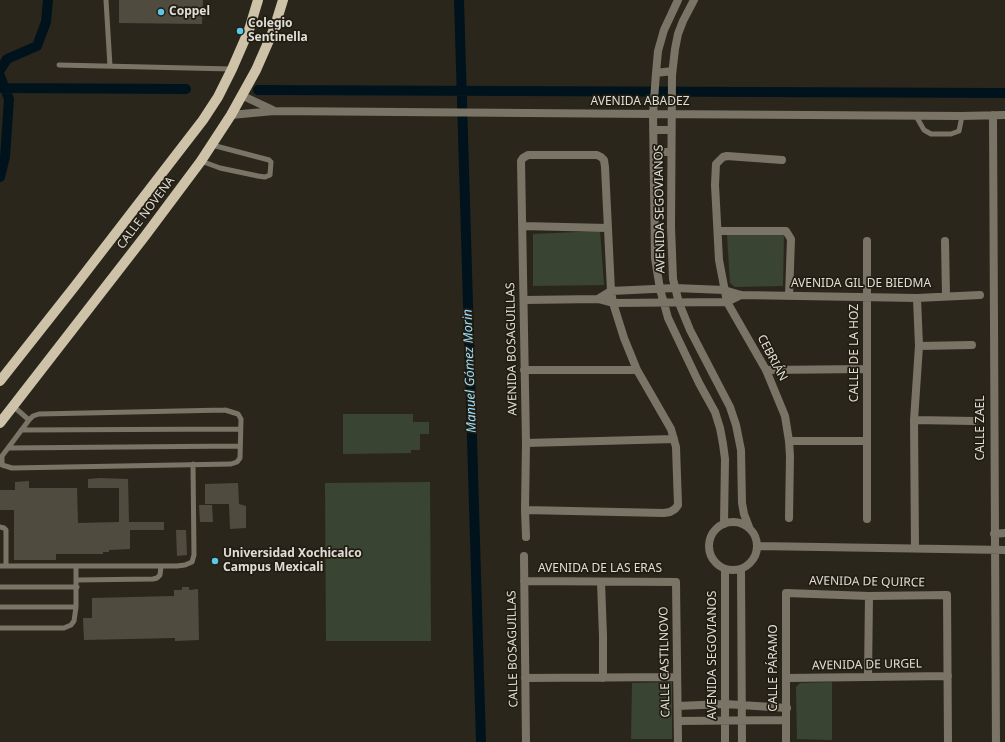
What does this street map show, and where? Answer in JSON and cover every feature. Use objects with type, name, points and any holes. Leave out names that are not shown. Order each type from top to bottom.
[{"type":"main road","name":"CALLE NOVENA","points":[[0,381],[203,120],[218,97],[232,69],[249,30],[258,0]]},
{"type":"main road","name":"CALLE NOVENA","points":[[0,423],[145,236],[212,145],[243,96],[256,70],[274,29],[283,0]]},
{"type":"street","name":"AVENIDA SEGOVIANOS","points":[[678,0],[664,30],[658,51],[653,105],[655,258],[663,303],[674,331],[715,412],[720,428],[725,459],[724,524]]},
{"type":"street","name":"AVENIDA SEGOVIANOS","points":[[694,0],[683,21],[674,49],[671,110],[671,260],[679,303],[690,330],[730,407],[736,425],[741,450],[742,503],[749,527]]},
{"type":"street","points":[[656,75],[672,73]]},
{"type":"street","name":"AVENIDA ABADEZ","points":[[243,96],[274,111]]},
{"type":"street","name":"AVENIDA ABADEZ","points":[[231,115],[274,111],[653,114],[671,110],[916,116],[1005,115]]},
{"type":"street","name":"CALLE ZAEL","points":[[993,115],[996,742]]},
{"type":"street","points":[[653,130],[671,130]]},
{"type":"street","points":[[654,152],[671,152]]},
{"type":"street","name":"AVENIDA BOSAGUILLAS","points":[[526,537],[526,443],[521,161],[523,158],[528,155],[597,155],[601,157],[604,160],[605,167],[608,228]]},
{"type":"street","name":"CEBRIÁN","points":[[782,160],[727,156],[723,157],[716,164],[715,185],[719,260],[727,302],[766,370],[785,416],[789,440],[789,518]]},
{"type":"street","points":[[523,226],[608,228],[611,292],[613,303],[619,324],[637,370],[668,423],[674,439],[676,447],[678,505],[670,512],[664,513],[525,510]]},
{"type":"street","points":[[718,231],[786,231],[791,239],[789,296]]},
{"type":"street","points":[[945,241],[946,296]]},
{"type":"street","name":"CALLE DE LA HOZ","points":[[867,242],[867,519]]},
{"type":"street","name":"AVENIDA GIL DE BIEDMA","points":[[598,300],[611,292],[675,288],[724,290],[741,295],[867,298],[917,298],[980,295]]},
{"type":"street","name":"AVENIDA GIL DE BIEDMA","points":[[524,300],[598,300],[613,303],[727,302],[741,295]]},
{"type":"street","points":[[915,548],[914,420],[919,346],[917,298]]},
{"type":"street","points":[[919,346],[972,345]]},
{"type":"street","points":[[766,370],[867,369]]},
{"type":"street","points":[[524,370],[637,370]]},
{"type":"street","points":[[914,420],[974,421]]},
{"type":"street","points":[[526,443],[674,439]]},
{"type":"street","points":[[789,440],[867,440]]},
{"type":"street","points":[[737,522],[749,527],[757,539],[758,546],[755,558],[746,567],[741,569],[725,569],[719,565],[710,554],[709,546],[713,533],[718,527],[724,524],[737,522]]},
{"type":"street","points":[[994,534],[1005,533]]},
{"type":"street","points":[[758,546],[1005,550]]},
{"type":"street","name":"CALLE BOSAGUILLAS","points":[[524,556],[526,742]]},
{"type":"street","name":"AVENIDA SEGOVIANOS","points":[[725,569],[725,742]]},
{"type":"street","points":[[741,569],[742,742]]},
{"type":"street","name":"AVENIDA DE LAS ERAS","points":[[524,581],[676,582]]},
{"type":"street","points":[[601,582],[603,678]]},
{"type":"street","name":"CALLE CASTILNOVO","points":[[676,582],[678,742]]},
{"type":"street","name":"AVENIDA DE QUIRCE","points":[[786,593],[868,596],[947,595],[948,676]]},
{"type":"street","name":"CALLE PÁRAMO","points":[[786,593],[786,742]]},
{"type":"street","points":[[868,596],[868,677]]},
{"type":"street","points":[[948,676],[948,742]]},
{"type":"street","name":"AVENIDA DE URGEL","points":[[787,678],[948,676]]},
{"type":"street","points":[[525,678],[678,677]]},
{"type":"street","points":[[678,706],[724,704],[787,708]]},
{"type":"street","points":[[678,721],[786,720]]},
{"type":"lane","points":[[106,0],[110,66]]},
{"type":"lane","points":[[59,65],[232,69]]},
{"type":"lane","points":[[916,116],[924,130],[931,134],[951,134],[959,131],[962,116]]},
{"type":"lane","points":[[201,161],[220,168],[258,176],[268,176],[271,173],[271,162],[267,159],[212,145]]},
{"type":"lane","points":[[13,406],[29,420]]},
{"type":"lane","points":[[225,410],[238,414],[240,419],[240,429],[240,458],[237,462],[231,464],[12,468],[2,465],[2,456],[29,420],[33,416],[39,414],[225,410]]},
{"type":"lane","points":[[21,430],[240,429]]},
{"type":"lane","points":[[8,448],[240,446]]},
{"type":"lane","points":[[0,527],[6,530],[3,546],[3,566],[185,566],[192,562],[194,555],[193,464]]},
{"type":"lane","points":[[0,628],[64,628],[71,625],[74,621],[76,607],[76,566]]},
{"type":"lane","points":[[76,580],[157,578],[160,575],[160,566]]},
{"type":"lane","points":[[0,587],[77,587]]},
{"type":"lane","points":[[0,607],[76,607]]},
{"type":"green space","points":[[600,231],[604,285],[533,286],[533,234]]},
{"type":"green space","points":[[784,233],[783,286],[735,287],[730,283],[727,235]]},
{"type":"green space","points":[[343,414],[413,414],[413,422],[429,422],[429,434],[420,434],[420,450],[411,450],[411,453],[343,454]]},
{"type":"green space","points":[[430,482],[431,641],[326,641],[325,483]]},
{"type":"green space","points":[[672,682],[672,739],[631,739],[632,683]]},
{"type":"green space","points":[[832,682],[832,740],[797,739],[796,687],[800,683]]},
{"type":"building","name":"Coppel","points":[[119,0],[203,0],[202,24],[119,23]]},
{"type":"building","points":[[88,479],[128,479],[129,522],[164,522],[164,530],[130,530],[130,549],[109,550],[109,552],[103,552],[103,554],[56,554],[56,560],[14,560],[14,510],[0,510],[0,490],[15,490],[15,482],[29,481],[29,488],[77,488],[78,523],[119,522],[119,488],[88,488]]},
{"type":"building","points":[[238,483],[239,504],[246,506],[246,528],[230,529],[229,504],[205,504],[205,484]]},
{"type":"building","points":[[199,505],[212,505],[213,522],[200,522]]},
{"type":"building","points":[[176,530],[186,530],[187,555],[177,556]]},
{"type":"building","points":[[182,587],[189,587],[189,590],[198,589],[199,640],[175,641],[175,638],[84,640],[83,618],[92,618],[92,598],[174,596],[174,590],[182,590]]},
{"type":"waterway","points":[[0,70],[7,59],[37,46],[46,22],[48,0]]},
{"type":"waterway","name":"Manuel Gómez Morin","points":[[459,0],[481,742]]},
{"type":"waterway","points":[[0,76],[9,99],[5,157],[0,177]]},
{"type":"waterway","points":[[0,88],[186,89]]},
{"type":"waterway","points":[[258,90],[1005,93]]},
{"type":"place","name":"Coppel","points":[[161,12]]},
{"type":"place","name":"Colegio Sentinella","points":[[240,31]]},
{"type":"place","name":"Universidad Xochicalco Campus Mexicali","points":[[215,561]]}]
